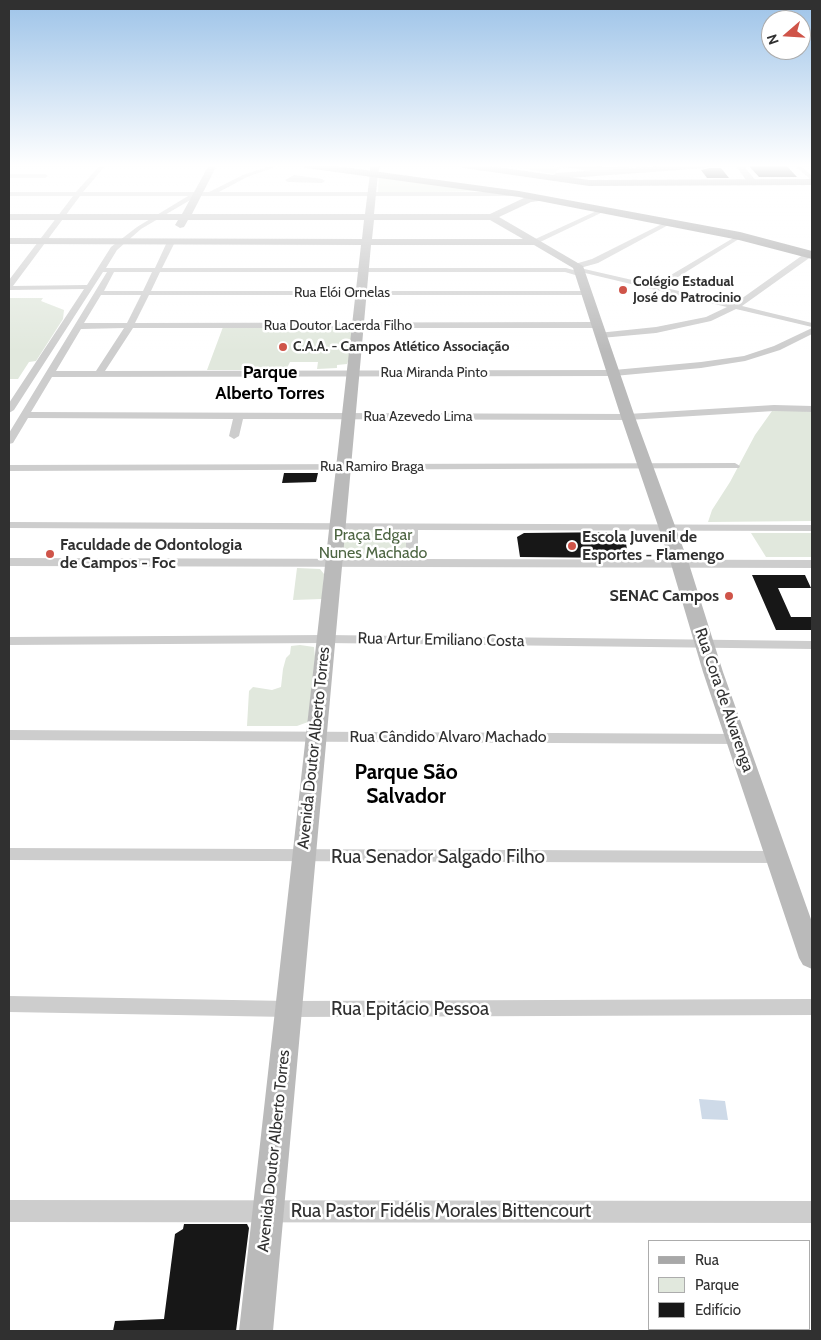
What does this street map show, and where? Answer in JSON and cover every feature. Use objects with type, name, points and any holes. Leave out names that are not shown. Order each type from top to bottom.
[{"type":"highway","points":[[698,228],[740,236],[811,255]]},
{"type":"main road","points":[[171,242],[179,228]]},
{"type":"main road","name":"Avenida Doutor Alberto Torres","points":[[256,1331],[367,228]]},
{"type":"main road","points":[[497,228],[574,270]]},
{"type":"main road","points":[[511,228],[537,242],[574,270]]},
{"type":"main road","points":[[9,241],[537,242]]},
{"type":"main road","name":"Rua Cora de Alvarenga","points":[[574,270],[586,293],[614,373],[812,958]]},
{"type":"street","points":[[9,286],[54,228]]},
{"type":"street","points":[[9,410],[89,287],[121,242],[140,228]]},
{"type":"street","points":[[537,242],[567,228]]},
{"type":"street","points":[[574,270],[659,228]]},
{"type":"street","points":[[656,287],[740,236]]},
{"type":"street","points":[[99,373],[130,326],[171,242]]},
{"type":"street","name":"Rua Doutor Lacerda Filho","points":[[80,326],[357,326],[656,330],[708,319],[737,306],[811,255]]},
{"type":"street","points":[[9,270],[20,270]]},
{"type":"street","points":[[101,270],[574,270],[656,287],[812,324]]},
{"type":"street","points":[[9,441],[112,270]]},
{"type":"street","points":[[9,286],[89,287]]},
{"type":"street","name":"Rua Elói Ornelas","points":[[98,293],[586,293]]},
{"type":"street","name":"Rua Miranda Pinto","points":[[50,374],[614,373],[682,368],[745,358],[777,348],[812,331]]},
{"type":"street","name":"Rua Azevedo Lima","points":[[24,415],[628,417],[780,407],[812,409]]},
{"type":"street","points":[[234,436],[239,416]]},
{"type":"street","name":"Rua Ramiro Braga","points":[[9,468],[735,466]]},
{"type":"street","points":[[9,525],[812,528]]},
{"type":"street","points":[[412,526],[412,564]]},
{"type":"street","points":[[9,562],[812,564]]},
{"type":"street","name":"Rua Artur Emiliano Costa","points":[[9,641],[326,639],[812,645]]},
{"type":"street","name":"Rua Cândido Alvaro Machado","points":[[9,735],[737,739]]},
{"type":"street","name":"Rua Senador Salgado Filho","points":[[9,854],[777,857]]},
{"type":"street","name":"Rua Epitácio Pessoa","points":[[9,1004],[288,1009],[812,1007]]},
{"type":"street","name":"Rua Pastor Fidélis Morales Bittencourt","points":[[9,1211],[812,1212]]},
{"type":"green space","points":[[9,298],[43,298],[41,301],[64,310],[63,319],[36,361],[29,362],[18,379],[9,379]]},
{"type":"green space","name":"C.A.A. - Campos Atlético Associação","points":[[223,327],[352,328],[351,353],[347,364],[337,365],[337,368],[317,369],[318,362],[290,362],[286,370],[207,370]]},
{"type":"green space","points":[[793,410],[812,412],[812,521],[708,522],[712,510],[730,482],[755,435],[772,411]]},
{"type":"green space","name":"Praça Edgar Nunes Machado","points":[[340,527],[410,527],[409,561],[337,561]]},
{"type":"green space","points":[[751,533],[812,533],[812,557],[766,557]]},
{"type":"green space","points":[[297,568],[320,569],[324,574],[322,599],[293,600]]},
{"type":"green space","points":[[291,646],[314,647],[315,657],[308,722],[297,726],[247,726],[249,691],[253,687],[272,690],[281,687],[283,669],[286,658],[290,654]]},
{"type":"water","points":[[699,1099],[725,1101],[728,1120],[702,1119]]},
{"type":"building","points":[[284,473],[318,473],[316,482],[282,483]]},
{"type":"building","name":"Escola Juvenil de Esportes - Flamengo","points":[[624,532],[628,555],[624,555],[623,558],[520,557],[517,537],[524,533]]},
{"type":"building","points":[[752,575],[805,575],[811,588],[778,588],[791,617],[812,617],[812,630],[776,630]]},
{"type":"building","points":[[184,1224],[247,1224],[249,1228],[236,1331],[113,1331],[115,1321],[164,1319],[175,1234],[183,1229]]},
{"type":"place","name":"Colégio Estadual José do Patrocinio","points":[[623,290]]},
{"type":"place","name":"C.A.A. - Campos Atlético Associação","points":[[283,347]]},
{"type":"place","name":"Escola Juvenil de Esportes - Flamengo","points":[[572,546]]},
{"type":"place","name":"Faculdade de Odontologia de Campos - Foc","points":[[50,554]]},
{"type":"place","name":"SENAC Campos","points":[[729,596]]},
{"type":"district","name":"Parque Alberto Torres","points":[[270,383]]},
{"type":"district","name":"Parque São Salvador","points":[[406,785]]}]
